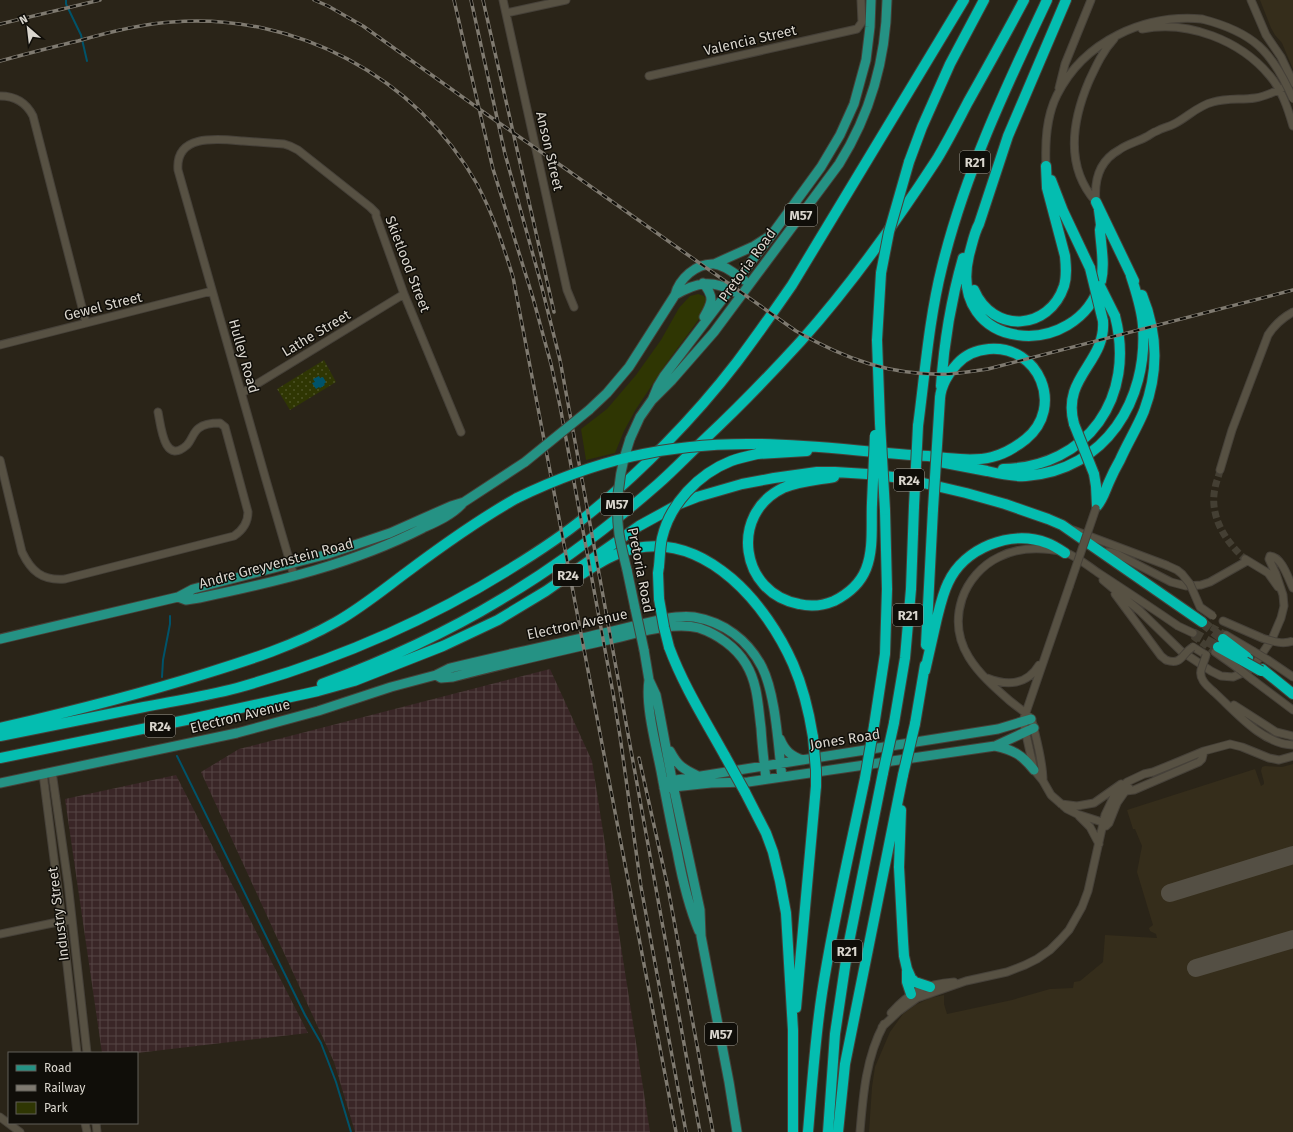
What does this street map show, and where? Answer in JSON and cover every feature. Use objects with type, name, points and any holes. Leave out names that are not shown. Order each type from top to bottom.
[{"type":"highway","points":[[0,736],[234,688],[295,670],[333,656],[382,637],[430,615],[479,589],[527,559],[583,519],[637,472],[673,436],[718,385],[762,329],[800,271],[964,0]]},
{"type":"highway","points":[[851,473],[802,482],[784,488],[768,499],[754,516],[748,533],[748,549],[752,565],[760,581],[778,597],[787,601],[805,605],[821,605],[830,603],[848,593],[860,580],[869,561],[877,425],[876,417],[879,410],[877,340],[881,273],[889,232],[909,162],[922,127],[950,64],[984,0]]},
{"type":"highway","points":[[288,698],[406,650],[460,623],[501,600],[581,546],[660,482],[744,401],[802,340],[877,246],[938,156],[1024,0]]},
{"type":"highway","name":"R21","points":[[828,1132],[835,1034],[848,947],[894,723],[905,658],[918,426],[930,333],[942,268],[957,213],[971,171],[1015,66],[1047,0]]},
{"type":"highway","points":[[1066,0],[1008,136],[975,234],[966,268],[966,284],[970,299],[979,314],[993,327],[1013,335],[1035,336],[1047,334],[1068,325],[1086,309],[1096,295],[1101,281],[1103,267],[1100,230],[1101,225],[1097,206]]},
{"type":"highway","points":[[925,671],[943,352],[967,241],[997,155],[1008,136]]},
{"type":"highway","points":[[979,224],[979,233],[971,277],[974,290],[979,301],[992,314],[1007,321],[1026,321],[1041,315],[1050,308],[1061,293],[1064,285],[1066,267],[1065,256],[1047,188],[1046,166]]},
{"type":"highway","points":[[971,468],[1018,469],[1037,465],[1061,456],[1080,442],[1092,430],[1107,410],[1113,396],[1120,368],[1120,348],[1115,316],[1063,211],[1046,166]]},
{"type":"highway","points":[[1096,507],[1103,498],[1144,412],[1155,364],[1155,342],[1150,315],[1142,294],[1131,276],[1097,206]]},
{"type":"highway","points":[[1090,268],[1103,321],[1102,336],[1093,358],[1072,394],[1071,406],[1074,424],[1094,474],[1096,486],[1096,507]]},
{"type":"highway","points":[[971,468],[1012,476],[1040,474],[1074,463],[1100,446],[1110,435],[1128,407],[1140,374],[1143,357],[1143,324],[1140,307],[1131,276]]},
{"type":"highway","points":[[898,454],[960,458],[991,457],[1006,452],[1028,438],[1038,424],[1043,411],[1044,389],[1039,377],[1023,357],[1006,350],[995,348],[983,349],[961,360],[946,378],[940,396]]},
{"type":"highway","name":"R21","points":[[808,1132],[815,1047],[822,993],[832,935],[865,778],[885,654],[887,589],[885,510],[877,425]]},
{"type":"highway","name":"R24","points":[[0,728],[178,682],[254,658],[292,644],[337,622],[360,607],[462,532],[517,498],[564,477],[622,458],[679,447],[727,443],[784,444],[898,454],[971,468]]},
{"type":"highway","points":[[793,1132],[793,1030],[787,927],[780,881],[773,852],[766,833],[745,792],[690,693],[674,660],[669,647],[659,599],[658,573],[660,550],[667,524],[677,504],[692,486],[708,472],[739,458],[757,454],[802,452],[822,447]]},
{"type":"highway","name":"R24","points":[[0,758],[288,698],[361,679],[443,646],[498,620],[546,592],[639,526],[679,504],[719,490],[774,478],[817,472],[851,473],[902,478],[966,493],[1027,511],[1062,526]]},
{"type":"highway","points":[[1062,526],[1202,622]]},
{"type":"highway","points":[[838,1132],[845,1064],[925,671],[947,584],[954,572],[970,557],[988,545],[1010,539],[1025,538],[1039,540],[1065,553]]},
{"type":"highway","points":[[498,620],[539,600],[600,562],[617,554],[649,546],[663,546],[685,551],[705,560],[725,573],[754,601],[768,618],[793,664],[806,703],[813,737],[816,770],[816,786],[797,1003],[793,1030]]},
{"type":"highway","points":[[1221,643],[1293,694]]},
{"type":"highway","points":[[901,788],[902,802],[899,867],[903,941],[907,969],[907,982],[911,994]]},
{"type":"highway","points":[[907,969],[915,982],[930,987]]},
{"type":"main road","name":"Pretoria Road","points":[[668,784],[666,741],[656,695],[649,680],[644,650],[619,536],[617,502],[623,457],[640,417],[652,400],[658,386],[695,335],[741,277],[832,150],[854,104],[866,60],[870,27],[871,0]]},
{"type":"main road","name":"Pretoria Road","points":[[652,400],[663,391],[684,368],[714,332],[839,164],[858,130],[873,93],[881,62],[887,22],[887,0]]},
{"type":"main road","name":"Andre Greyvenstein Road","points":[[178,597],[186,600],[233,591],[333,565],[380,548],[443,518],[464,502],[525,462],[589,410],[607,393],[629,367],[675,295],[679,284],[687,276],[698,268],[714,264],[754,246],[773,233]]},
{"type":"main road","points":[[714,264],[725,267],[750,284]]},
{"type":"main road","name":"Andre Greyvenstein Road","points":[[675,295],[691,286],[703,283],[722,286],[742,296]]},
{"type":"main road","points":[[695,335],[712,297],[703,283]]},
{"type":"main road","name":"Andre Greyvenstein Road","points":[[0,639],[178,597],[194,589],[358,545],[464,502]]},
{"type":"main road","name":"Electron Avenue","points":[[0,783],[237,733],[436,675],[450,668],[572,639],[670,618],[683,617],[693,617],[714,623],[731,631],[744,642],[757,658],[769,688],[777,732],[782,777]]},
{"type":"main road","name":"Electron Avenue","points":[[436,675],[441,678],[453,677],[574,647],[665,628],[698,628],[717,636],[727,643],[746,663],[757,693],[766,779]]},
{"type":"main road","name":"Pretoria Road","points":[[649,680],[648,689],[650,712],[668,784],[683,879],[692,915],[701,936],[720,1030],[737,1132]]},
{"type":"main road","name":"Jones Road","points":[[668,784],[698,776],[998,729],[1027,718]]},
{"type":"main road","points":[[995,746],[1030,730]]},
{"type":"main road","points":[[777,732],[783,746],[788,752],[804,760]]},
{"type":"main road","points":[[666,741],[680,766],[698,776]]},
{"type":"main road","points":[[742,769],[757,759],[762,745]]},
{"type":"main road","points":[[995,746],[1007,748],[1020,754],[1034,770]]},
{"type":"main road","name":"Jones Road","points":[[668,784],[748,782],[995,746]]},
{"type":"street","name":"Anson Street","points":[[503,0],[567,290],[574,307]]},
{"type":"street","points":[[506,13],[566,0]]},
{"type":"street","name":"Valencia Street","points":[[649,76],[857,29],[862,22],[861,0]]},
{"type":"street","points":[[1046,166],[1046,142],[1051,113],[1065,64],[1091,0]]},
{"type":"street","points":[[1097,206],[1095,188],[1098,172],[1108,158],[1119,149],[1148,136],[1155,131],[1175,124],[1201,106],[1211,102],[1257,98],[1268,95],[1290,84],[1292,80],[1281,57],[1266,35],[1252,0]]},
{"type":"street","points":[[1057,96],[1068,77],[1088,55],[1109,39],[1145,24],[1158,21],[1189,18],[1221,24],[1244,35],[1261,48],[1276,65],[1293,99]]},
{"type":"street","points":[[1097,206],[1087,192],[1079,174],[1075,146],[1075,127],[1082,100],[1099,58],[1121,33],[1147,28],[1177,27],[1215,37],[1238,48],[1250,56],[1271,77],[1279,89],[1293,126]]},
{"type":"street","points":[[0,96],[17,99],[27,106],[32,116],[86,323]]},
{"type":"street","name":"Skietlood Street","points":[[189,146],[200,140],[215,139],[284,144],[297,149],[366,203],[376,214],[404,294],[461,432]]},
{"type":"street","name":"Hulley Road","points":[[189,146],[184,150],[179,158],[177,163],[178,170],[294,576]]},
{"type":"street","name":"Gewel Street","points":[[0,345],[212,291]]},
{"type":"street","name":"Lathe Street","points":[[242,393],[404,294]]},
{"type":"street","points":[[1220,470],[1232,430],[1268,335],[1281,319],[1293,312]]},
{"type":"street","points":[[0,460],[22,552],[27,563],[35,572],[54,580],[65,579],[234,536],[243,529],[248,520],[248,512],[225,427],[220,423],[203,426],[194,432],[186,446],[181,449],[171,451],[168,449],[165,442],[158,412]]},
{"type":"street","points":[[1043,781],[1043,770],[1027,718],[1045,656],[1096,507]]},
{"type":"street","points":[[1062,526],[1180,571],[1190,584],[1200,607],[1216,617]]},
{"type":"street","points":[[1027,718],[983,676],[972,663],[966,654],[960,636],[959,613],[963,597],[968,586],[981,569],[989,562],[1004,554],[1017,550],[1034,549],[1065,553],[1093,569],[1193,635]]},
{"type":"street","points":[[1100,552],[1117,554],[1171,582],[1186,586],[1201,585],[1210,582],[1246,560],[1267,572],[1271,576],[1278,587],[1284,603]]},
{"type":"street","points":[[1111,588],[1140,611],[1181,651],[1211,672],[1229,677],[1237,676],[1247,671],[1255,664],[1277,630],[1283,612],[1284,603],[1281,587],[1269,559],[1270,556],[1276,558],[1281,563],[1293,588]]},
{"type":"street","points":[[1093,569],[1111,588],[1161,656],[1172,662],[1178,661],[1183,658],[1190,648],[1193,647],[1206,655],[1200,671],[1200,675],[1205,684],[1264,736],[1275,741],[1293,745]]},
{"type":"street","points":[[1223,621],[1249,633],[1273,641],[1284,643],[1293,641]]},
{"type":"street","points":[[1221,643],[1246,660],[1268,660],[1293,677]]},
{"type":"street","points":[[983,676],[1000,682],[1011,683],[1021,681],[1034,673],[1045,656]]},
{"type":"street","points":[[1246,660],[1253,680],[1293,710]]},
{"type":"street","points":[[1214,692],[1276,732],[1293,736]]},
{"type":"street","points":[[1030,730],[1034,770],[1043,781],[1051,795],[1067,809],[1077,814],[1106,823]]},
{"type":"street","points":[[1061,804],[1077,806],[1094,803],[1115,788],[1144,774],[1153,772],[1204,751],[1230,744],[1242,747],[1269,758],[1279,760],[1293,756]]},
{"type":"street","points":[[1126,791],[1134,790],[1199,762],[1202,759],[1204,751]]},
{"type":"street","name":"Industry Street","points":[[52,772],[62,836],[87,1052]]},
{"type":"street","points":[[860,1132],[869,1062],[876,1038],[889,1015],[902,1001],[917,991],[947,983],[966,981],[1007,972],[1037,959],[1050,950],[1069,930],[1082,907],[1088,891],[1102,831],[1117,803],[1126,791],[1134,784],[1153,772]]},
{"type":"street","name":"Industry Street","points":[[43,774],[77,1052]]},
{"type":"street","points":[[1106,823],[1111,800],[1127,782]]},
{"type":"street","points":[[1077,814],[1090,828],[1099,844]]},
{"type":"street","points":[[50,837],[62,836]]},
{"type":"street","points":[[0,934],[72,919]]},
{"type":"street","points":[[882,1027],[899,1011],[917,998],[966,981]]},
{"type":"street","points":[[9,1124],[20,1132]]},
{"type":"shaded area","points":[[1260,0],[1293,0],[1293,69],[1282,43],[1271,28]]},
{"type":"shaded area","points":[[550,669],[592,761],[650,1132],[355,1132],[334,1062],[201,772],[239,749]]},
{"type":"shaded area","points":[[1293,764],[1293,1132],[869,1132],[875,1067],[890,1032],[903,1014],[915,1005],[930,998],[944,995],[944,1004],[947,1014],[1012,1000],[1050,989],[1073,988],[1074,982],[1080,981],[1103,962],[1105,935],[1157,938],[1156,934],[1150,931],[1149,928],[1153,925],[1137,872],[1142,846],[1135,829],[1133,829],[1127,810],[1255,769],[1261,786],[1264,784],[1261,771],[1262,767],[1282,767]]},
{"type":"shaded area","points":[[176,775],[308,1033],[138,1053],[102,1052],[65,799]]},
{"type":"green space","points":[[698,294],[704,296],[708,302],[705,311],[666,364],[636,409],[624,431],[615,453],[586,460],[581,429],[607,409],[636,375],[661,340],[679,308],[690,296]]},
{"type":"green space","points":[[324,360],[336,382],[290,410],[277,389]]},
{"type":"water","points":[[319,376],[320,378],[323,377],[326,382],[324,384],[325,385],[316,389],[312,383],[315,382],[313,379]]},
{"type":"waterway","points":[[66,0],[66,4],[81,35],[87,61]]},
{"type":"waterway","points":[[162,677],[163,660],[170,624],[170,616]]},
{"type":"waterway","points":[[177,756],[305,1015],[321,1043],[336,1082],[351,1132]]},
{"type":"taxiway","points":[[1170,893],[1293,855]]},
{"type":"taxiway","points":[[1196,968],[1293,939]]},
{"type":"tunnel","points":[[1220,470],[1215,486],[1214,508],[1220,527],[1225,536],[1245,559]]},
{"type":"tunnel","points":[[1202,622],[1226,635]]},
{"type":"tunnel","points":[[1202,622],[1223,639]]},
{"type":"tunnel","points":[[1193,633],[1218,647]]},
{"type":"tunnel","points":[[1193,636],[1215,652]]},
{"type":"railway","points":[[0,24],[100,0]]},
{"type":"railway","points":[[314,0],[328,6],[363,26],[796,331],[832,350],[869,364],[888,369],[928,374],[964,373],[988,369],[1293,290]]},
{"type":"railway","points":[[454,0],[493,169],[533,298],[551,364],[560,406],[613,693],[641,887],[686,1132]]},
{"type":"railway","points":[[471,0],[505,154],[540,280],[560,360],[700,1132]]},
{"type":"railway","points":[[483,0],[554,312]]},
{"type":"railway","points":[[0,61],[113,32],[160,23],[218,22],[263,28],[306,41],[348,59],[386,83],[421,112],[452,146],[477,184],[493,218],[513,277],[676,1132]]},
{"type":"railway","points":[[639,758],[668,888],[713,1132]]}]
